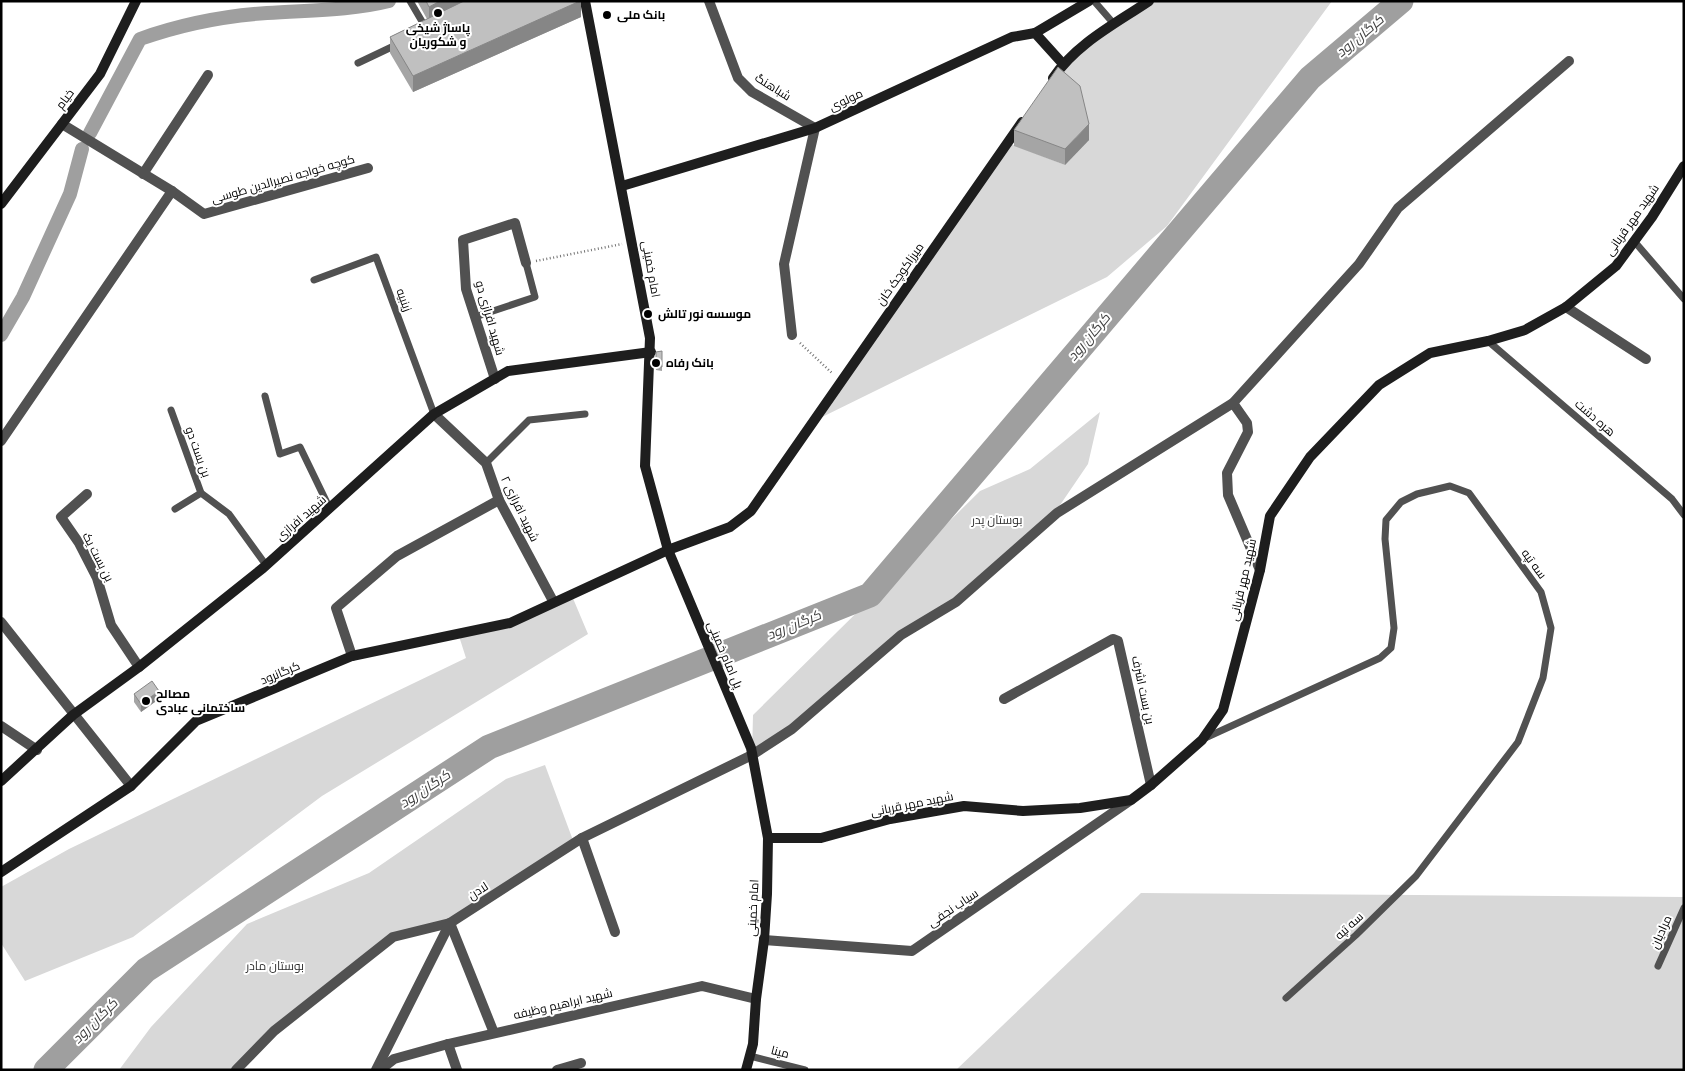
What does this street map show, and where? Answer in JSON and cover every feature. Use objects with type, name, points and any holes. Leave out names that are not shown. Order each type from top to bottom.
[{"type":"street","name":"خیام","points":[[1,204],[100,74],[136,1]]},
{"type":"street","name":"امام خمینی","points":[[585,1],[633,241],[650,338],[646,466],[668,550],[676,571]]},
{"type":"street","name":"شباهنگ","points":[[709,1],[738,78],[752,92],[814,128]]},
{"type":"street","points":[[1063,64],[1035,34],[1088,1]]},
{"type":"street","points":[[1046,87],[1063,64],[1083,45],[1149,1]]},
{"type":"street","name":"مولوی","points":[[622,186],[814,128],[1012,37],[1035,34]]},
{"type":"street","name":"لادن","points":[[236,1070],[274,1031],[393,937],[450,923],[582,838],[792,729],[901,635],[956,602],[1057,513],[1233,403],[1359,264],[1398,208],[1568,61]]},
{"type":"street","points":[[144,174],[208,75]]},
{"type":"street","name":"میرزاکوچک خان","points":[[554,601],[668,550],[730,527],[751,511],[1030,111]]},
{"type":"street","points":[[1,441],[172,192],[62,124]]},
{"type":"street","points":[[792,335],[784,264],[814,128]]},
{"type":"street","name":"شهید مهر قربانی","points":[[768,838],[821,838],[890,819],[964,806],[1023,811],[1080,808],[1131,800],[1202,740],[1223,710],[1260,570],[1270,516],[1310,457],[1379,385],[1430,352],[1488,341],[1525,330],[1566,307],[1616,266],[1652,217],[1684,166]]},
{"type":"street","name":"کوچه خواجه نصیرالدین طوسی","points":[[172,192],[204,214],[368,168]]},
{"type":"street","name":"شهید افرازی دو","points":[[495,379],[466,289],[463,240],[515,224],[526,263]]},
{"type":"street","points":[[1566,307],[1646,359]]},
{"type":"street","name":"شهید افرازی","points":[[1,780],[37,750],[73,715],[139,667],[266,565],[434,414],[508,371],[651,352]]},
{"type":"street","points":[[1233,403],[1247,423],[1248,432],[1227,473],[1228,495],[1260,570]]},
{"type":"street","name":"شهید افرازی ۲","points":[[434,414],[486,463],[499,500],[554,601]]},
{"type":"street","name":"بن بست یک","points":[[87,494],[61,517],[79,543],[97,578],[111,625],[139,667]]},
{"type":"street","points":[[352,656],[336,608],[397,556],[499,500]]},
{"type":"street","name":"پل امام خمینی","points":[[676,571],[751,751]]},
{"type":"street","name":"کرگانرود","points":[[1,872],[131,786],[196,721],[352,656],[510,622],[554,601]]},
{"type":"street","points":[[1,622],[131,786]]},
{"type":"street","name":"بن بست اشرف","points":[[1004,699],[1113,638],[1118,640],[1151,785]]},
{"type":"street","points":[[1,726],[37,750]]},
{"type":"street","name":"امام خمینی","points":[[746,1070],[753,1044],[768,894],[768,838],[751,751]]},
{"type":"street","name":"سیاب نجفی","points":[[764,940],[912,951],[1131,800]]},
{"type":"street","points":[[582,838],[615,932]]},
{"type":"street","points":[[450,923],[494,1033]]},
{"type":"street","points":[[376,1070],[450,923]]},
{"type":"street","name":"شهید ابراهیم وظیفه","points":[[380,1070],[394,1059],[448,1044],[702,986],[756,999]]},
{"type":"street","points":[[448,1044],[457,1070]]},
{"type":"street","points":[[557,1070],[581,1063]]},
{"type":"lane","points":[[410,1],[427,30]]},
{"type":"lane","points":[[1094,1],[1114,24]]},
{"type":"lane","points":[[418,34],[435,26]]},
{"type":"lane","points":[[358,63],[410,38]]},
{"type":"lane","points":[[1634,241],[1684,299]]},
{"type":"lane","name":"زینبیه","points":[[314,280],[376,257],[434,414]]},
{"type":"lane","points":[[475,317],[535,297],[526,263]]},
{"type":"lane","name":"هره دشت","points":[[1488,341],[1672,499],[1684,515]]},
{"type":"lane","points":[[265,396],[280,454],[300,447],[330,509]]},
{"type":"lane","name":"بن بست دو","points":[[171,410],[201,493],[229,514],[266,565]]},
{"type":"lane","points":[[486,463],[530,420],[585,414]]},
{"type":"lane","name":"سه تپه","points":[[1202,740],[1380,658],[1391,648],[1394,628],[1385,539],[1386,520],[1401,502],[1417,494],[1450,486],[1469,493],[1541,592],[1551,628],[1543,678],[1518,742],[1416,876],[1356,935],[1286,998]]},
{"type":"lane","points":[[175,509],[201,493]]},
{"type":"lane","name":"مرادیان","points":[[1658,966],[1684,908]]},
{"type":"lane","name":"مینا","points":[[750,1056],[806,1070]]},
{"type":"path","points":[[526,263],[633,241]]},
{"type":"path","points":[[792,335],[840,381]]},
{"type":"green space","points":[[1150,1],[1332,1],[1167,226],[1107,277],[816,420],[1008,143],[1065,165],[1088,141],[1080,102],[1053,78],[1063,64]]},
{"type":"green space","name":"بوستان پدر","points":[[1100,412],[1088,464],[1056,511],[956,601],[901,635],[792,729],[752,755],[753,715],[980,491],[1030,469]]},
{"type":"green space","points":[[572,596],[588,634],[322,796],[133,937],[25,981],[1,943],[1,887],[69,849],[466,658],[458,633],[510,623]]},
{"type":"green space","name":"بوستان مادر","points":[[545,765],[574,843],[450,923],[393,937],[274,1031],[236,1070],[119,1070],[151,1027],[247,924],[369,873],[506,779]]},
{"type":"green space","points":[[1141,893],[1684,897],[1684,1070],[956,1070]]},
{"type":"building","points":[[426,1],[440,1],[429,7]]},
{"type":"building","points":[[464,1],[580,1],[413,76],[390,37]]},
{"type":"building","points":[[1058,67],[1080,86],[1089,124],[1065,149],[1014,130]]},
{"type":"building","points":[[662,351],[662,367],[656,366],[656,352]]},
{"type":"building","points":[[152,681],[159,691],[141,704],[134,694]]},
{"type":"waterway","points":[[90,133],[140,39],[187,25],[234,16],[344,8],[389,1]]},
{"type":"waterway","name":"کرگان رود","points":[[46,1070],[146,970],[489,747],[870,595],[1310,78],[1401,1]]},
{"type":"waterway","points":[[1,335],[23,297],[70,194],[82,149]]},
{"type":"place","name":"پاساژ شیخی و شکوریان","points":[[438,13]]},
{"type":"place","name":"بانک ملی","points":[[607,15]]},
{"type":"place","name":"موسسه نور تالش","points":[[648,314]]},
{"type":"place","name":"بانک رفاه","points":[[656,363]]},
{"type":"place","name":"مصالح ساختمانی عبادی","points":[[146,701]]}]
